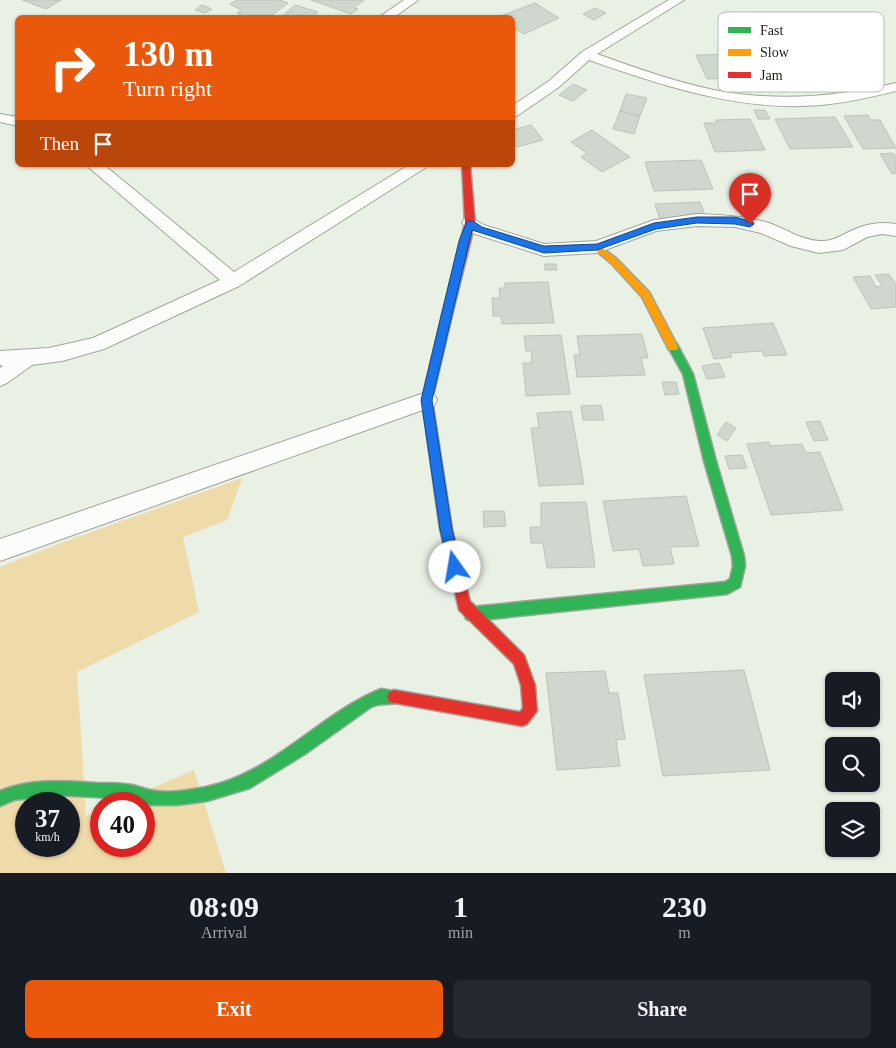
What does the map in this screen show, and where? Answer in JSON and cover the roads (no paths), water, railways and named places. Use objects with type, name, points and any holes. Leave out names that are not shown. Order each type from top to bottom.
[{"type":"street","points":[[389,15],[412,0]]},
{"type":"street","points":[[515,111],[554,84],[587,55],[678,0]]},
{"type":"street","points":[[587,55],[641,74],[714,94],[770,100],[819,101],[875,92]]},
{"type":"street","points":[[0,118],[15,121]]},
{"type":"street","points":[[96,167],[233,281]]},
{"type":"street","points":[[0,358],[26,360],[98,344],[233,281],[417,167]]},
{"type":"street","points":[[0,799],[13,793],[56,788],[131,792],[152,798],[176,798],[207,794],[245,783],[300,749],[366,702],[381,696],[398,696],[522,718],[530,711],[530,698],[525,671],[519,660],[464,605],[446,529],[427,400],[464,241],[470,223],[466,167]]},
{"type":"street","points":[[470,223],[478,230],[544,250],[597,247],[654,226],[697,220],[735,221],[765,228],[797,242],[819,247],[837,246],[863,232],[882,228],[896,230]]},
{"type":"street","points":[[471,614],[727,588],[735,583],[739,566],[738,556],[710,461],[688,374],[646,295],[614,261],[597,247]]},
{"type":"street","points":[[0,378],[26,360]]},
{"type":"street","points":[[0,550],[427,400]]}]
